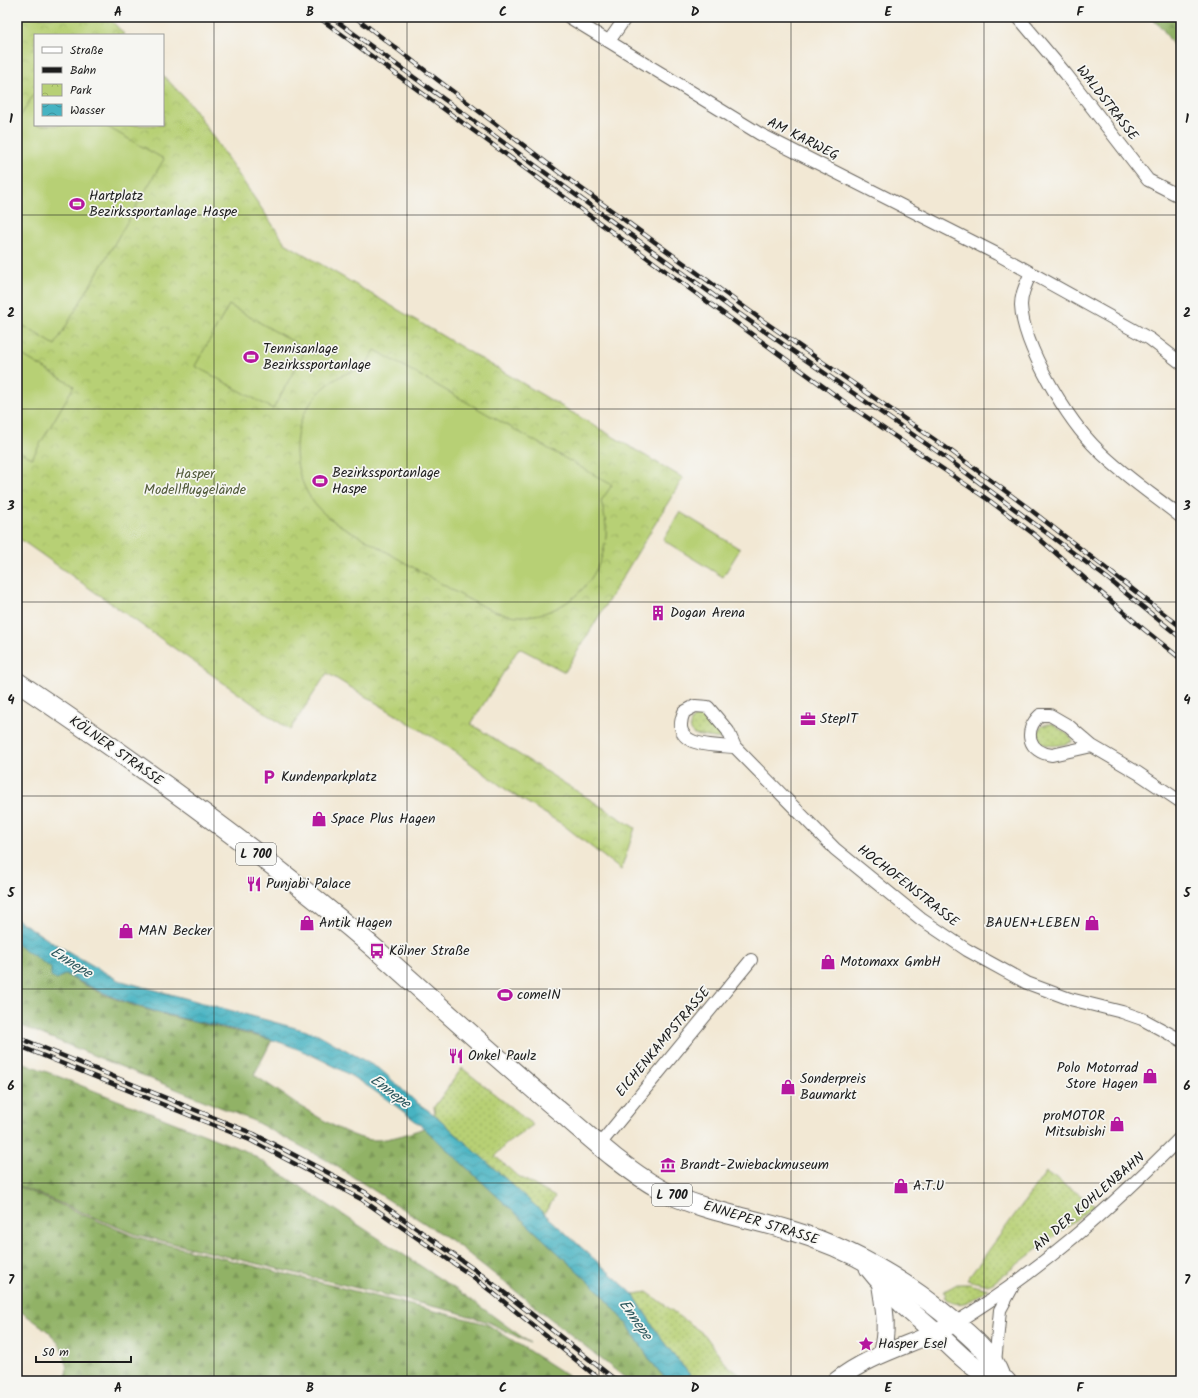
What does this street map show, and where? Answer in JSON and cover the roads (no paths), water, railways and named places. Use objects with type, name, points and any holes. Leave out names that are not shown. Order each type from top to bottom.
[{"type":"main road","name":"KÖLNER STRASSE","points":[[17,682],[184,799],[286,877],[377,951],[543,1098],[600,1144]]},
{"type":"main road","name":"ENNEPER STRASSE","points":[[600,1144],[641,1178],[666,1192],[830,1244],[864,1260],[901,1281],[955,1323],[1000,1373]]},
{"type":"main road","name":"ENNEPER STRASSE","points":[[864,1260],[880,1281],[936,1334],[985,1374],[1000,1373]]},
{"type":"main road","points":[[880,1281],[887,1322],[885,1341],[881,1354]]},
{"type":"main road","points":[[836,1381],[881,1354],[936,1334],[955,1323]]},
{"type":"street","name":"AM KARWEG","points":[[569,17],[760,134],[991,251],[1150,339],[1181,363]]},
{"type":"street","points":[[609,41],[626,17]]},
{"type":"street","name":"WALDSTRASSE","points":[[1018,17],[1066,74],[1148,180],[1181,197]]},
{"type":"street","points":[[1031,273],[1025,286],[1022,300],[1025,323],[1034,353],[1068,415],[1098,450],[1181,516]]},
{"type":"street","name":"HOCHOFENSTRASSE","points":[[735,747],[694,743],[687,739],[680,726],[684,712],[695,706],[708,707],[728,731],[735,747],[835,849],[921,919],[967,950],[1027,983],[1070,999],[1122,1012],[1142,1019],[1181,1040]]},
{"type":"street","points":[[1092,746],[1052,755],[1045,754],[1033,745],[1029,732],[1030,726],[1040,715],[1050,715],[1069,726],[1092,746],[1138,773],[1181,802]]},
{"type":"street","name":"EICHENKAMPSTRASSE","points":[[600,1144],[751,960]]},
{"type":"street","name":"AN DER KOHLENBAHN","points":[[955,1323],[1014,1286],[1081,1232],[1149,1170],[1181,1137]]},
{"type":"street","name":"AN DER KOHLENBAHN","points":[[1000,1373],[1000,1310],[1014,1286]]},
{"type":"water","name":"Ennepe","points":[[17,919],[50,941],[118,980],[318,1034],[381,1070],[416,1102],[435,1115],[633,1294],[662,1340],[695,1381],[667,1381],[650,1360],[627,1324],[601,1293],[424,1128],[389,1101],[334,1066],[294,1047],[247,1033],[169,1015],[128,1003],[103,993],[65,974],[57,980],[51,977],[51,968],[17,944]]},
{"type":"railway","points":[[318,17],[846,403],[990,501],[1035,535],[1136,623],[1181,659]]},
{"type":"railway","points":[[331,17],[734,310],[945,457],[1107,578],[1181,638]]},
{"type":"railway","points":[[355,17],[560,173],[762,320],[951,451],[1027,507],[1181,627]]},
{"type":"railway","points":[[17,1037],[254,1134],[365,1192],[478,1272],[617,1381]]},
{"type":"railway","points":[[17,1045],[250,1140],[361,1199],[472,1276],[602,1381]]},
{"type":"place","name":"Hartplatz Bezirkssportanlage Haspe","points":[[77,204]]},
{"type":"place","name":"Tennisanlage Bezirkssportanlage","points":[[251,357]]},
{"type":"place","name":"Bezirkssportanlage Haspe","points":[[320,481]]},
{"type":"place","name":"Dogan Arena","points":[[658,613]]},
{"type":"place","name":"StepIT","points":[[808,719]]},
{"type":"place","name":"Kundenparkplatz","points":[[269,777]]},
{"type":"place","name":"Space Plus Hagen","points":[[319,819]]},
{"type":"place","name":"Punjabi Palace","points":[[254,884]]},
{"type":"place","name":"Antik Hagen","points":[[307,923]]},
{"type":"place","name":"BAUEN+LEBEN","points":[[1092,923]]},
{"type":"place","name":"MAN Becker","points":[[126,931]]},
{"type":"place","name":"Kölner Straße","points":[[377,951]]},
{"type":"place","name":"Motomaxx GmbH","points":[[828,962]]},
{"type":"place","name":"comeIN","points":[[505,995]]},
{"type":"place","name":"Onkel Paulz","points":[[456,1056]]},
{"type":"place","name":"Polo Motorrad Store Hagen","points":[[1150,1076]]},
{"type":"place","name":"Sonderpreis Baumarkt","points":[[788,1087]]},
{"type":"place","name":"proMOTOR Mitsubishi","points":[[1117,1124]]},
{"type":"place","name":"Brandt-Zwiebackmuseum","points":[[668,1165]]},
{"type":"place","name":"A.T.U","points":[[901,1186]]},
{"type":"place","name":"Hasper Esel","points":[[866,1344]]},
{"type":"park label","name":"Hasper Modellfluggelände","points":[[195,482]]}]
